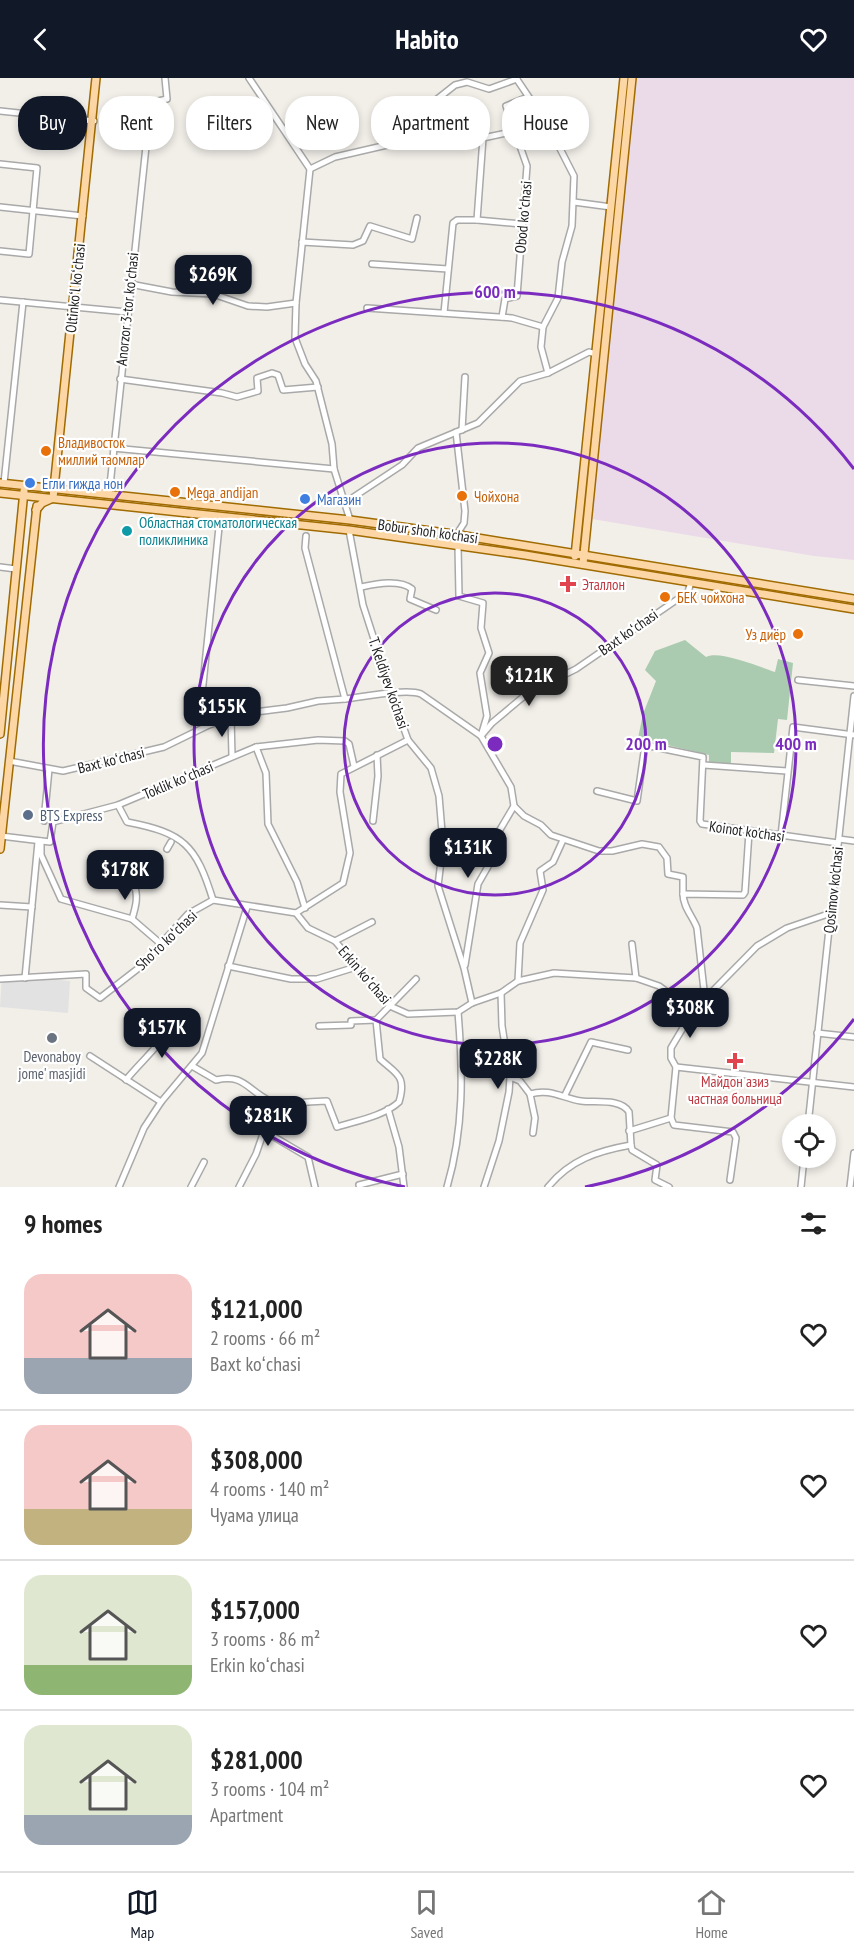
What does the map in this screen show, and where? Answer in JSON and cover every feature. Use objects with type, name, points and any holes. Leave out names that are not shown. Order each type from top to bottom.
[{"type":"main road","name":"Oltinkoʻl koʻchasi","points":[[53,498],[94,121],[96,78]]},
{"type":"main road","points":[[579,564],[624,78]]},
{"type":"main road","points":[[598,360],[632,78]]},
{"type":"main road","name":"Bobur shoh ko'chasi","points":[[2,483],[350,520],[457,534],[580,552],[854,599]]},
{"type":"main road","points":[[0,734],[25,486]]},
{"type":"main road","points":[[0,849],[39,487]]},
{"type":"main road","points":[[22,509],[29,500],[54,489]]},
{"type":"main road","name":"Bobur shoh ko'chasi","points":[[0,493],[349,530],[579,564],[854,609]]},
{"type":"main road","points":[[36,510],[42,503],[53,498]]},
{"type":"street","name":"Anorzor 3-tor koʻchasi","points":[[109,495],[148,124],[151,105],[167,99],[165,78]]},
{"type":"street","points":[[249,78],[310,169],[296,303],[297,347],[318,387],[332,444],[334,469],[350,520]]},
{"type":"street","points":[[310,169],[335,157],[400,142],[436,100],[455,86],[467,82],[489,89],[516,79],[527,96]]},
{"type":"street","points":[[0,111],[94,121]]},
{"type":"street","points":[[477,220],[481,141],[485,136],[502,133]]},
{"type":"street","name":"Obod koʻchasi","points":[[502,317],[504,298],[517,296],[527,166],[522,150]]},
{"type":"street","points":[[548,373],[541,347],[543,327],[558,298],[574,202],[572,171],[561,150]]},
{"type":"street","points":[[0,164],[37,168],[28,254],[0,251]]},
{"type":"street","points":[[574,202],[611,207]]},
{"type":"street","points":[[0,207],[82,216]]},
{"type":"street","points":[[302,242],[353,245],[363,241],[370,226],[412,239],[417,218]]},
{"type":"street","points":[[444,313],[454,221],[477,220],[521,224]]},
{"type":"street","points":[[372,264],[448,269]]},
{"type":"street","points":[[130,284],[171,292],[213,294],[248,306],[267,307],[296,303]]},
{"type":"street","points":[[0,300],[127,312]]},
{"type":"street","points":[[2,483],[22,302]]},
{"type":"street","points":[[367,308],[502,317],[543,327]]},
{"type":"street","points":[[346,502],[402,465],[418,448],[478,423],[520,381],[548,373],[589,352],[598,360]]},
{"type":"street","points":[[120,379],[237,397],[258,391],[257,378],[272,373],[278,375],[283,390],[318,387]]},
{"type":"street","points":[[457,534],[464,523],[465,511],[459,431],[465,377]]},
{"type":"street","points":[[0,437],[8,438]]},
{"type":"street","points":[[113,448],[334,469]]},
{"type":"street","points":[[209,725],[201,704],[220,517]]},
{"type":"street","name":"T. Keldiyev ko'chasi","points":[[349,530],[363,605],[392,695],[408,740],[431,768],[439,796],[443,844],[438,886],[464,968],[472,1003]]},
{"type":"street","points":[[306,536],[305,548],[345,699]]},
{"type":"street","points":[[458,546],[459,596],[483,603],[481,628],[489,653],[480,673],[487,716],[481,736],[511,787],[514,806],[524,816],[563,840],[599,851],[653,844],[665,855],[669,874],[683,877],[683,902],[694,918],[697,928],[705,999]]},
{"type":"street","points":[[0,567],[16,569]]},
{"type":"street","name":"Baxt koʻchasi","points":[[9,761],[63,771],[164,747],[209,725],[231,718],[318,700],[392,695],[412,690],[481,736],[492,723],[529,692],[580,667],[688,592],[691,582]]},
{"type":"street","points":[[361,586],[384,583],[407,586],[412,589],[410,599],[436,610]]},
{"type":"street","points":[[0,646],[9,647]]},
{"type":"street","points":[[798,680],[854,686]]},
{"type":"street","name":"Qosimov ko'chasi","points":[[809,1114],[852,734],[854,696]]},
{"type":"street","points":[[231,718],[232,756]]},
{"type":"street","points":[[781,836],[793,727],[852,734]]},
{"type":"street","name":"Toklik koʻchasi","points":[[40,841],[51,841],[53,822],[118,806],[256,747],[318,740],[345,741],[349,744],[354,766]]},
{"type":"street","points":[[118,806],[127,822],[172,838],[196,855],[213,900],[296,913],[343,883],[350,853],[340,783],[341,774],[408,740]]},
{"type":"street","points":[[597,791],[638,801],[645,745],[703,757],[704,765],[787,771]]},
{"type":"street","points":[[256,747],[266,773],[268,824],[297,882],[305,908]]},
{"type":"street","points":[[373,821],[378,776],[376,755]]},
{"type":"street","name":"Koinot ko'chasi","points":[[704,765],[699,821],[702,824],[781,836],[839,841],[854,840]]},
{"type":"street","points":[[44,820],[49,769]]},
{"type":"street","points":[[464,968],[478,884],[490,862],[498,833],[514,806]]},
{"type":"street","points":[[683,894],[743,895],[749,832]]},
{"type":"street","points":[[1,836],[40,841]]},
{"type":"street","points":[[167,849],[172,838]]},
{"type":"street","points":[[518,981],[520,943],[543,890],[541,869],[553,862],[563,840]]},
{"type":"street","points":[[25,978],[40,841]]},
{"type":"street","points":[[40,841],[41,855],[62,899],[132,919],[161,944]]},
{"type":"street","points":[[132,919],[137,904],[137,890],[134,882]]},
{"type":"street","name":"Shoʻro koʻchasi","points":[[0,979],[86,974],[86,988],[100,998],[140,967],[188,914],[213,900]]},
{"type":"street","points":[[0,905],[32,907]]},
{"type":"street","points":[[119,1187],[144,1128],[161,1102],[192,1066],[208,1040],[247,907]]},
{"type":"street","name":"Erkin koʻchasi","points":[[296,913],[308,928],[335,941],[390,1006],[408,1014],[458,1012]]},
{"type":"street","points":[[730,1180],[736,1138],[733,1132],[674,1125],[672,1118],[676,1066],[671,1058],[671,1048],[693,1011],[757,946],[787,928],[831,913]]},
{"type":"street","points":[[335,941],[372,922]]},
{"type":"street","points":[[632,944],[636,978]]},
{"type":"street","points":[[228,966],[291,979],[317,979],[356,967]]},
{"type":"street","points":[[447,1187],[456,1157],[463,1072],[458,1012],[472,1003],[501,993],[518,981],[554,973],[636,978],[659,986],[693,1011]]},
{"type":"street","points":[[319,1026],[351,1025],[351,1021],[376,1020],[416,979]]},
{"type":"street","points":[[484,1187],[507,1112],[510,1077],[502,1026],[501,993]]},
{"type":"street","points":[[192,1066],[216,1080],[229,1077],[246,1083],[271,1101],[327,1101],[337,1127],[388,1109],[399,1102],[401,1085],[396,1070],[380,1059],[376,1020]]},
{"type":"street","points":[[126,1080],[144,1058],[158,1047],[172,1022]]},
{"type":"street","points":[[817,1033],[854,1037]]},
{"type":"street","points":[[565,1095],[591,1042],[627,1050]]},
{"type":"street","points":[[90,1056],[161,1102]]},
{"type":"street","points":[[676,1066],[854,1087]]},
{"type":"street","points":[[510,1077],[520,1081],[531,1094],[536,1118],[533,1132]]},
{"type":"street","points":[[531,1094],[546,1091],[582,1101],[622,1105],[629,1112],[632,1149],[657,1166],[655,1180],[669,1187]]},
{"type":"street","points":[[271,1101],[261,1124],[264,1131],[308,1157],[315,1187]]},
{"type":"street","points":[[388,1109],[399,1147],[404,1187]]},
{"type":"street","points":[[629,1131],[672,1118]]},
{"type":"street","points":[[239,1187],[256,1154],[264,1131]]},
{"type":"street","points":[[548,1187],[556,1177],[582,1157],[631,1146]]},
{"type":"street","points":[[850,1187],[854,1153]]},
{"type":"street","points":[[191,1187],[204,1162]]},
{"type":"street","points":[[801,1187],[803,1168]]},
{"type":"street","points":[[359,1185],[403,1174]]},
{"type":"shaded area","points":[[635,78],[854,78],[854,560],[814,556],[592,519]]},
{"type":"shaded area","points":[[2,975],[70,981],[68,1013],[0,1007]]},
{"type":"green space","points":[[685,640],[706,657],[712,655],[730,657],[775,672],[778,659],[793,663],[787,720],[778,719],[774,753],[731,752],[731,766],[709,764],[709,755],[638,738],[643,714],[656,681],[645,670],[655,651]]},
{"type":"place","name":"Владивосток миллий таомлар","points":[[46,451]]},
{"type":"place","name":"Егли гижда нон","points":[[30,483]]},
{"type":"place","name":"Mega_andijan","points":[[175,492]]},
{"type":"place","name":"Чойхона","points":[[462,496]]},
{"type":"place","name":"Магазин","points":[[305,499]]},
{"type":"place","name":"Областная стоматологическая поликлиника","points":[[127,531]]},
{"type":"place","name":"Эталлон","points":[[568,584]]},
{"type":"place","name":"БЕК чойхона","points":[[665,597]]},
{"type":"place","name":"Уз диёр","points":[[798,634]]},
{"type":"place","name":"BTS Express","points":[[28,815]]},
{"type":"place","name":"Devonaboy jome' masjidi","points":[[52,1038]]},
{"type":"place","name":"Майдон азиз частная больница","points":[[735,1061]]}]
